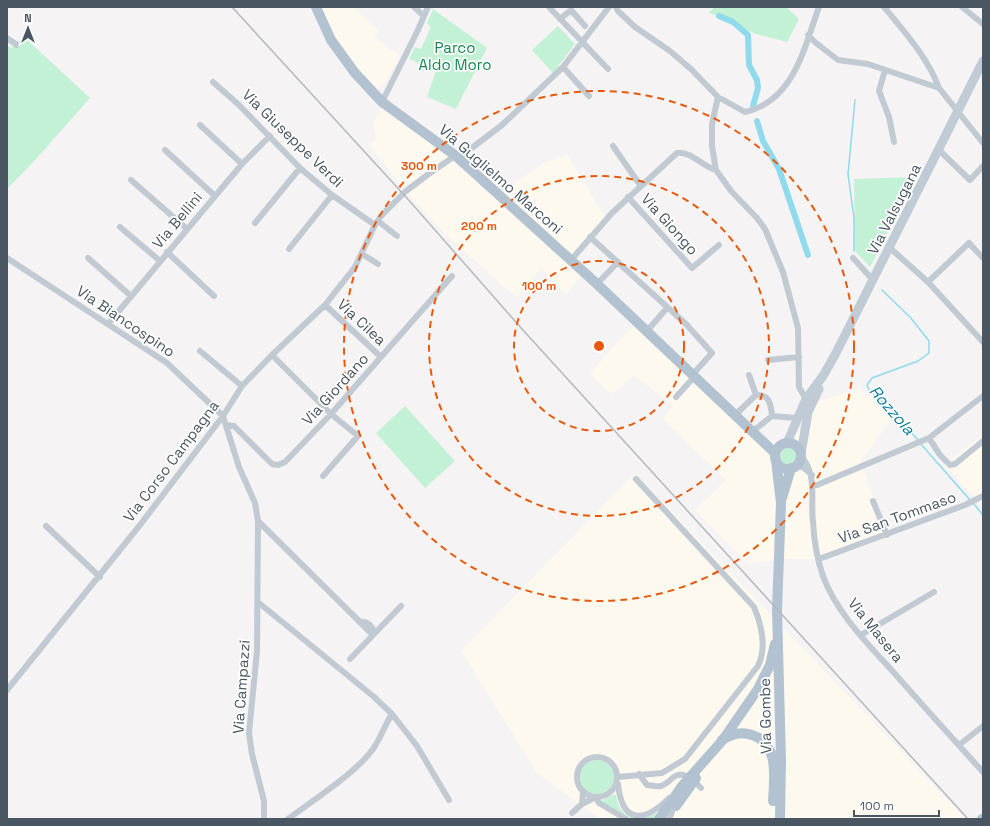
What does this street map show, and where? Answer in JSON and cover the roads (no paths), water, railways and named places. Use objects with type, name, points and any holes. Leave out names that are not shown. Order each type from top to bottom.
[{"type":"main road","name":"Via Guglielmo Marconi","points":[[316,7],[331,40],[355,72],[382,102],[456,156],[571,260],[736,414],[776,457],[782,467],[797,461]]},
{"type":"main road","name":"Via Valsugana","points":[[797,461],[808,414],[823,376],[890,248],[983,61]]},
{"type":"main road","name":"Via Valsugana","points":[[784,444],[806,399],[823,376]]},
{"type":"main road","name":"Via Guglielmo Marconi","points":[[754,433],[776,444],[796,446],[797,461],[781,504]]},
{"type":"main road","name":"Via Guglielmo Marconi","points":[[754,433],[770,458],[777,478]]},
{"type":"main road","points":[[776,457],[784,444]]},
{"type":"main road","name":"Via Guglielmo Marconi","points":[[776,457],[777,478],[781,504],[777,613]]},
{"type":"main road","name":"Via Gombe","points":[[777,613],[781,781],[777,819]]},
{"type":"main road","points":[[659,819],[683,780],[703,764],[722,741],[764,679],[770,665],[778,628]]},
{"type":"main road","points":[[744,733],[764,740],[771,750],[774,766],[777,819]]},
{"type":"main road","points":[[722,741],[730,736],[752,733],[770,737],[777,744],[780,752]]},
{"type":"main road","points":[[669,817],[696,778],[703,764]]},
{"type":"street","points":[[414,7],[424,16]]},
{"type":"street","points":[[382,102],[428,7]]},
{"type":"street","points":[[549,7],[608,69]]},
{"type":"street","name":"Via Corso Campagna","points":[[7,690],[100,577],[223,416],[242,386],[272,355],[325,305],[355,267],[376,223],[406,191],[456,156],[464,154],[502,125],[563,67],[609,7]]},
{"type":"street","points":[[616,7],[618,11],[635,27],[670,51],[686,65],[718,97],[745,112],[769,103],[786,86],[803,53],[819,7]]},
{"type":"street","points":[[884,7],[911,41],[935,78],[939,88],[983,143]]},
{"type":"street","points":[[962,7],[983,24]]},
{"type":"street","points":[[560,19],[570,10],[585,26]]},
{"type":"street","points":[[808,35],[838,60],[868,64],[939,88]]},
{"type":"street","points":[[7,38],[17,44]]},
{"type":"street","points":[[563,67],[589,96]]},
{"type":"street","points":[[885,70],[879,91],[889,117],[894,142]]},
{"type":"street","name":"Via Giuseppe Verdi","points":[[213,82],[240,105],[300,168],[332,195],[376,223]]},
{"type":"street","points":[[718,97],[712,124],[712,146],[716,170],[731,191],[757,218],[765,229],[783,272],[798,328],[799,387],[806,399]]},
{"type":"street","points":[[200,125],[242,164]]},
{"type":"street","name":"Via Bellini","points":[[108,324],[242,164],[270,136]]},
{"type":"street","points":[[613,146],[640,185]]},
{"type":"street","points":[[165,150],[215,196]]},
{"type":"street","points":[[939,150],[970,180],[983,166]]},
{"type":"street","points":[[571,260],[590,236],[640,185],[680,152],[689,155],[706,166],[716,170]]},
{"type":"street","points":[[255,223],[300,168]]},
{"type":"street","points":[[131,180],[188,229]]},
{"type":"street","points":[[289,249],[332,195]]},
{"type":"street","name":"Via Giongo","points":[[628,197],[692,268],[719,245]]},
{"type":"street","points":[[376,223],[396,236]]},
{"type":"street","points":[[120,227],[160,261]]},
{"type":"street","points":[[590,236],[686,324],[712,353],[676,397]]},
{"type":"street","points":[[928,282],[970,243],[983,258]]},
{"type":"street","points":[[890,248],[928,282],[983,342]]},
{"type":"street","points":[[168,252],[214,296]]},
{"type":"street","points":[[362,254],[378,264]]},
{"type":"street","name":"Via Biancospino","points":[[7,258],[167,363],[223,416]]},
{"type":"street","points":[[88,258],[131,296]]},
{"type":"street","name":"Via Valsugana","points":[[853,258],[873,280]]},
{"type":"street","points":[[597,284],[618,262]]},
{"type":"street","name":"Via Giordano","points":[[226,426],[234,426],[272,464],[278,465],[285,462],[331,414],[452,276]]},
{"type":"street","name":"Via Cilea","points":[[325,305],[381,357]]},
{"type":"street","points":[[647,331],[667,308]]},
{"type":"street","points":[[200,351],[242,386]]},
{"type":"street","points":[[272,355],[331,414],[358,436],[323,476]]},
{"type":"street","points":[[768,360],[798,358]]},
{"type":"street","points":[[749,375],[756,395]]},
{"type":"street","points":[[736,414],[756,395],[766,396],[771,408],[772,416]]},
{"type":"street","points":[[812,485],[929,438],[983,396]]},
{"type":"street","name":"Via Valsugana","points":[[806,399],[808,414]]},
{"type":"street","points":[[772,416],[796,421],[808,414]]},
{"type":"street","name":"Via Campazzi","points":[[223,416],[239,467],[255,503],[258,521],[259,603],[255,684],[249,733],[252,754],[264,801],[264,819]]},
{"type":"street","points":[[754,433],[772,416]]},
{"type":"street","points":[[929,438],[940,455],[950,465],[955,464],[983,441]]},
{"type":"street","points":[[797,461],[812,475]]},
{"type":"street","name":"Via Masera","points":[[797,461],[807,462],[812,475],[812,521],[823,575],[829,588],[860,636],[983,772]]},
{"type":"street","points":[[618,779],[638,774],[662,773],[685,759],[758,666],[762,659],[763,644],[759,619],[754,608],[636,479]]},
{"type":"street","name":"Via San Tommaso","points":[[819,559],[966,505],[983,496]]},
{"type":"street","points":[[873,502],[887,535]]},
{"type":"street","points":[[258,521],[359,622],[366,622],[372,626],[375,633]]},
{"type":"street","points":[[46,526],[100,577]]},
{"type":"street","points":[[860,636],[934,592]]},
{"type":"street","points":[[259,603],[373,696],[392,714],[417,746],[449,800]]},
{"type":"street","points":[[350,659],[401,606]]},
{"type":"street","points":[[288,819],[360,764],[373,749],[383,728],[392,714]]},
{"type":"street","points":[[959,745],[983,726]]},
{"type":"street","points":[[626,819],[599,803],[595,798],[583,792],[579,786],[577,777],[580,766],[587,759],[598,757],[609,760],[617,770],[619,797],[623,806],[629,812],[637,815],[648,814],[657,809],[683,780],[675,775],[662,785],[647,785],[638,774]]},
{"type":"street","points":[[572,813],[582,804],[595,798],[608,795],[612,792],[618,779]]},
{"type":"street","points":[[582,804],[583,792]]},
{"type":"waterway","points":[[719,16],[733,22],[748,35],[749,65],[757,80],[758,88],[753,106]]},
{"type":"waterway","name":"Rozzola","points":[[854,251],[854,218],[848,174],[855,100]]},
{"type":"waterway","points":[[757,121],[763,141],[779,169],[808,255]]},
{"type":"waterway","name":"Rozzola","points":[[882,290],[910,317],[929,341],[929,353],[918,361],[872,378],[867,385],[869,390],[894,412],[918,440]]},
{"type":"waterway","name":"Rozzola","points":[[920,443],[970,500]]},
{"type":"waterway","name":"Rozzola","points":[[973,503],[983,515]]},
{"type":"railway","points":[[232,7],[406,197],[522,329],[968,819]]},
{"type":"park label","name":"Parco Aldo Moro","points":[[455,56]]}]
